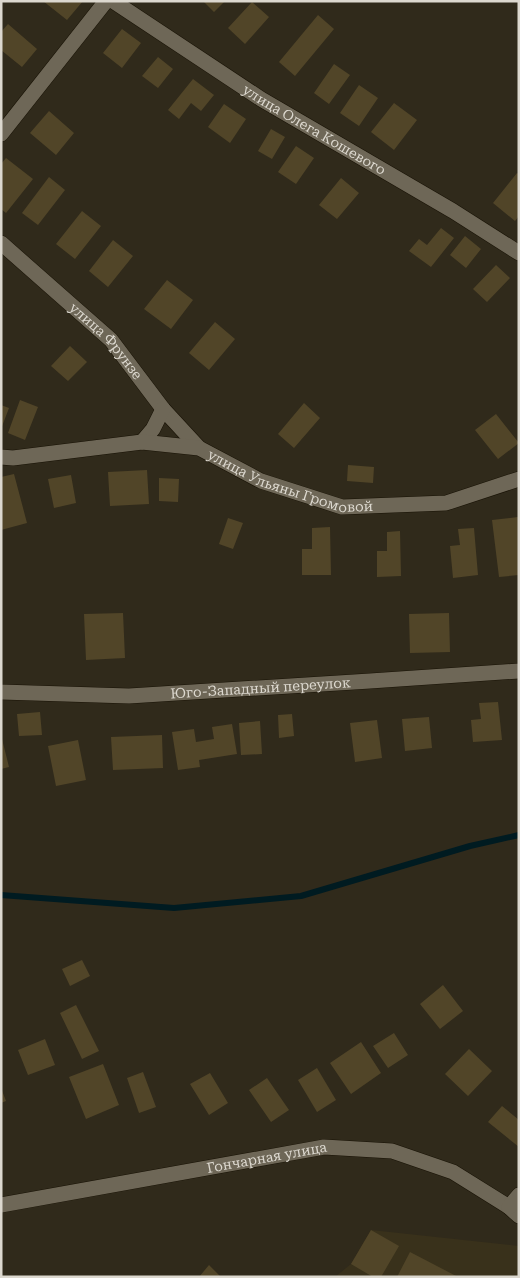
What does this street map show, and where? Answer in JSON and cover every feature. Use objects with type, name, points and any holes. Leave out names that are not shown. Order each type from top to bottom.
[{"type":"street","points":[[1,134],[106,1]]},
{"type":"street","name":"улица Олега Кошевого","points":[[114,1],[262,99],[519,253]]},
{"type":"street","name":"улица Фрунзе","points":[[1,243],[111,340],[163,409],[200,448]]},
{"type":"street","points":[[142,442],[163,409]]},
{"type":"street","name":"улица Ульяны Громовой","points":[[1,456],[13,458],[142,442],[200,448],[261,481],[342,507],[446,503],[519,479]]},
{"type":"street","name":"Юго-Западный переулок","points":[[1,692],[129,696],[519,671]]},
{"type":"street","name":"Гончарная улица","points":[[1,1205],[324,1147],[392,1151],[453,1172],[514,1212]]},
{"type":"street","points":[[514,1212],[519,1195]]},
{"type":"shaded area","points":[[371,1230],[519,1246],[519,1277],[335,1277],[351,1264]]},
{"type":"building","points":[[43,1],[83,1],[67,20]]},
{"type":"building","points":[[203,1],[225,1],[214,12]]},
{"type":"building","points":[[252,2],[269,17],[245,44],[228,28]]},
{"type":"building","points":[[318,15],[334,29],[295,76],[279,62]]},
{"type":"building","points":[[8,24],[37,49],[22,67],[1,50],[1,32]]},
{"type":"building","points":[[122,29],[141,43],[122,68],[103,53]]},
{"type":"building","points":[[158,57],[173,69],[158,88],[142,76]]},
{"type":"building","points":[[334,64],[350,75],[329,104],[314,93]]},
{"type":"building","points":[[193,79],[214,95],[201,111],[191,103],[179,119],[168,110]]},
{"type":"building","points":[[359,85],[378,98],[359,126],[340,113]]},
{"type":"building","points":[[394,103],[417,120],[394,150],[371,132]]},
{"type":"building","points":[[224,104],[246,119],[230,143],[208,127]]},
{"type":"building","points":[[49,111],[74,133],[56,155],[30,133]]},
{"type":"building","points":[[271,129],[285,137],[272,159],[258,151]]},
{"type":"building","points":[[296,146],[314,158],[296,184],[278,172]]},
{"type":"building","points":[[6,158],[33,179],[6,213],[1,209],[1,164]]},
{"type":"building","points":[[517,173],[519,174],[519,216],[515,221],[493,203]]},
{"type":"building","points":[[49,177],[65,190],[38,225],[22,213]]},
{"type":"building","points":[[341,178],[359,193],[337,219],[319,205]]},
{"type":"building","points":[[82,211],[101,226],[75,259],[56,244]]},
{"type":"building","points":[[441,228],[454,238],[431,267],[409,251],[419,239],[427,245]]},
{"type":"building","points":[[465,236],[481,249],[466,268],[450,255]]},
{"type":"building","points":[[113,240],[133,256],[108,287],[89,271]]},
{"type":"building","points":[[496,265],[510,278],[487,302],[473,289]]},
{"type":"building","points":[[167,280],[193,300],[171,329],[144,309]]},
{"type":"building","points":[[215,322],[235,339],[209,370],[189,353]]},
{"type":"building","points":[[70,346],[87,362],[68,381],[51,366]]},
{"type":"building","points":[[20,400],[38,407],[25,440],[8,433]]},
{"type":"building","points":[[304,403],[320,418],[294,448],[278,434]]},
{"type":"building","points":[[1,405],[9,408],[1,429]]},
{"type":"building","points":[[496,414],[519,443],[498,459],[475,430]]},
{"type":"building","points":[[348,465],[374,467],[373,483],[347,481]]},
{"type":"building","points":[[147,470],[149,504],[110,506],[108,472]]},
{"type":"building","points":[[14,474],[27,523],[1,530],[1,477]]},
{"type":"building","points":[[71,475],[76,503],[54,508],[48,479]]},
{"type":"building","points":[[159,478],[179,479],[178,502],[159,501]]},
{"type":"building","points":[[518,517],[519,575],[499,577],[492,520]]},
{"type":"building","points":[[228,518],[243,523],[233,549],[219,544]]},
{"type":"building","points":[[330,527],[331,575],[302,575],[302,549],[312,549],[312,528]]},
{"type":"building","points":[[474,528],[478,575],[453,578],[450,546],[460,545],[458,529]]},
{"type":"building","points":[[400,531],[401,576],[377,577],[377,551],[387,551],[387,532]]},
{"type":"building","points":[[123,613],[125,658],[86,660],[84,614]]},
{"type":"building","points":[[449,613],[450,652],[410,653],[409,614]]},
{"type":"building","points":[[498,702],[502,740],[473,742],[471,720],[481,719],[479,703]]},
{"type":"building","points":[[40,712],[42,735],[19,736],[17,714]]},
{"type":"building","points":[[292,714],[294,736],[279,738],[278,715]]},
{"type":"building","points":[[429,717],[432,748],[405,751],[402,719]]},
{"type":"building","points":[[377,720],[382,758],[355,762],[350,723]]},
{"type":"building","points":[[260,721],[262,754],[241,755],[239,723]]},
{"type":"building","points":[[232,724],[237,754],[199,760],[200,767],[178,770],[172,732],[194,729],[196,742],[214,739],[212,727]]},
{"type":"building","points":[[1,735],[9,767],[1,769]]},
{"type":"building","points":[[162,735],[163,768],[113,770],[111,737]]},
{"type":"building","points":[[78,740],[86,780],[56,786],[48,746]]},
{"type":"building","points":[[82,960],[90,976],[70,986],[62,969]]},
{"type":"building","points":[[443,985],[463,1011],[440,1029],[420,1004]]},
{"type":"building","points":[[76,1005],[99,1051],[82,1059],[60,1013]]},
{"type":"building","points":[[394,1033],[408,1055],[388,1068],[373,1046]]},
{"type":"building","points":[[45,1039],[55,1065],[28,1075],[18,1050]]},
{"type":"building","points":[[361,1042],[381,1073],[351,1094],[330,1063]]},
{"type":"building","points":[[469,1049],[492,1071],[468,1096],[445,1074]]},
{"type":"building","points":[[103,1064],[119,1105],[86,1119],[69,1077]]},
{"type":"building","points":[[317,1068],[336,1100],[317,1112],[298,1080]]},
{"type":"building","points":[[143,1072],[156,1107],[139,1113],[127,1078]]},
{"type":"building","points":[[210,1073],[228,1103],[209,1115],[190,1084]]},
{"type":"building","points":[[267,1078],[289,1110],[271,1122],[249,1090]]},
{"type":"building","points":[[1,1088],[6,1101],[1,1103]]},
{"type":"building","points":[[502,1106],[519,1120],[519,1147],[488,1122]]},
{"type":"building","points":[[371,1230],[399,1246],[381,1277],[373,1277],[351,1264]]},
{"type":"building","points":[[410,1252],[458,1277],[397,1277]]},
{"type":"building","points":[[209,1265],[221,1277],[199,1277]]},
{"type":"waterway","points":[[1,895],[174,908],[301,896],[470,846],[519,835]]}]
